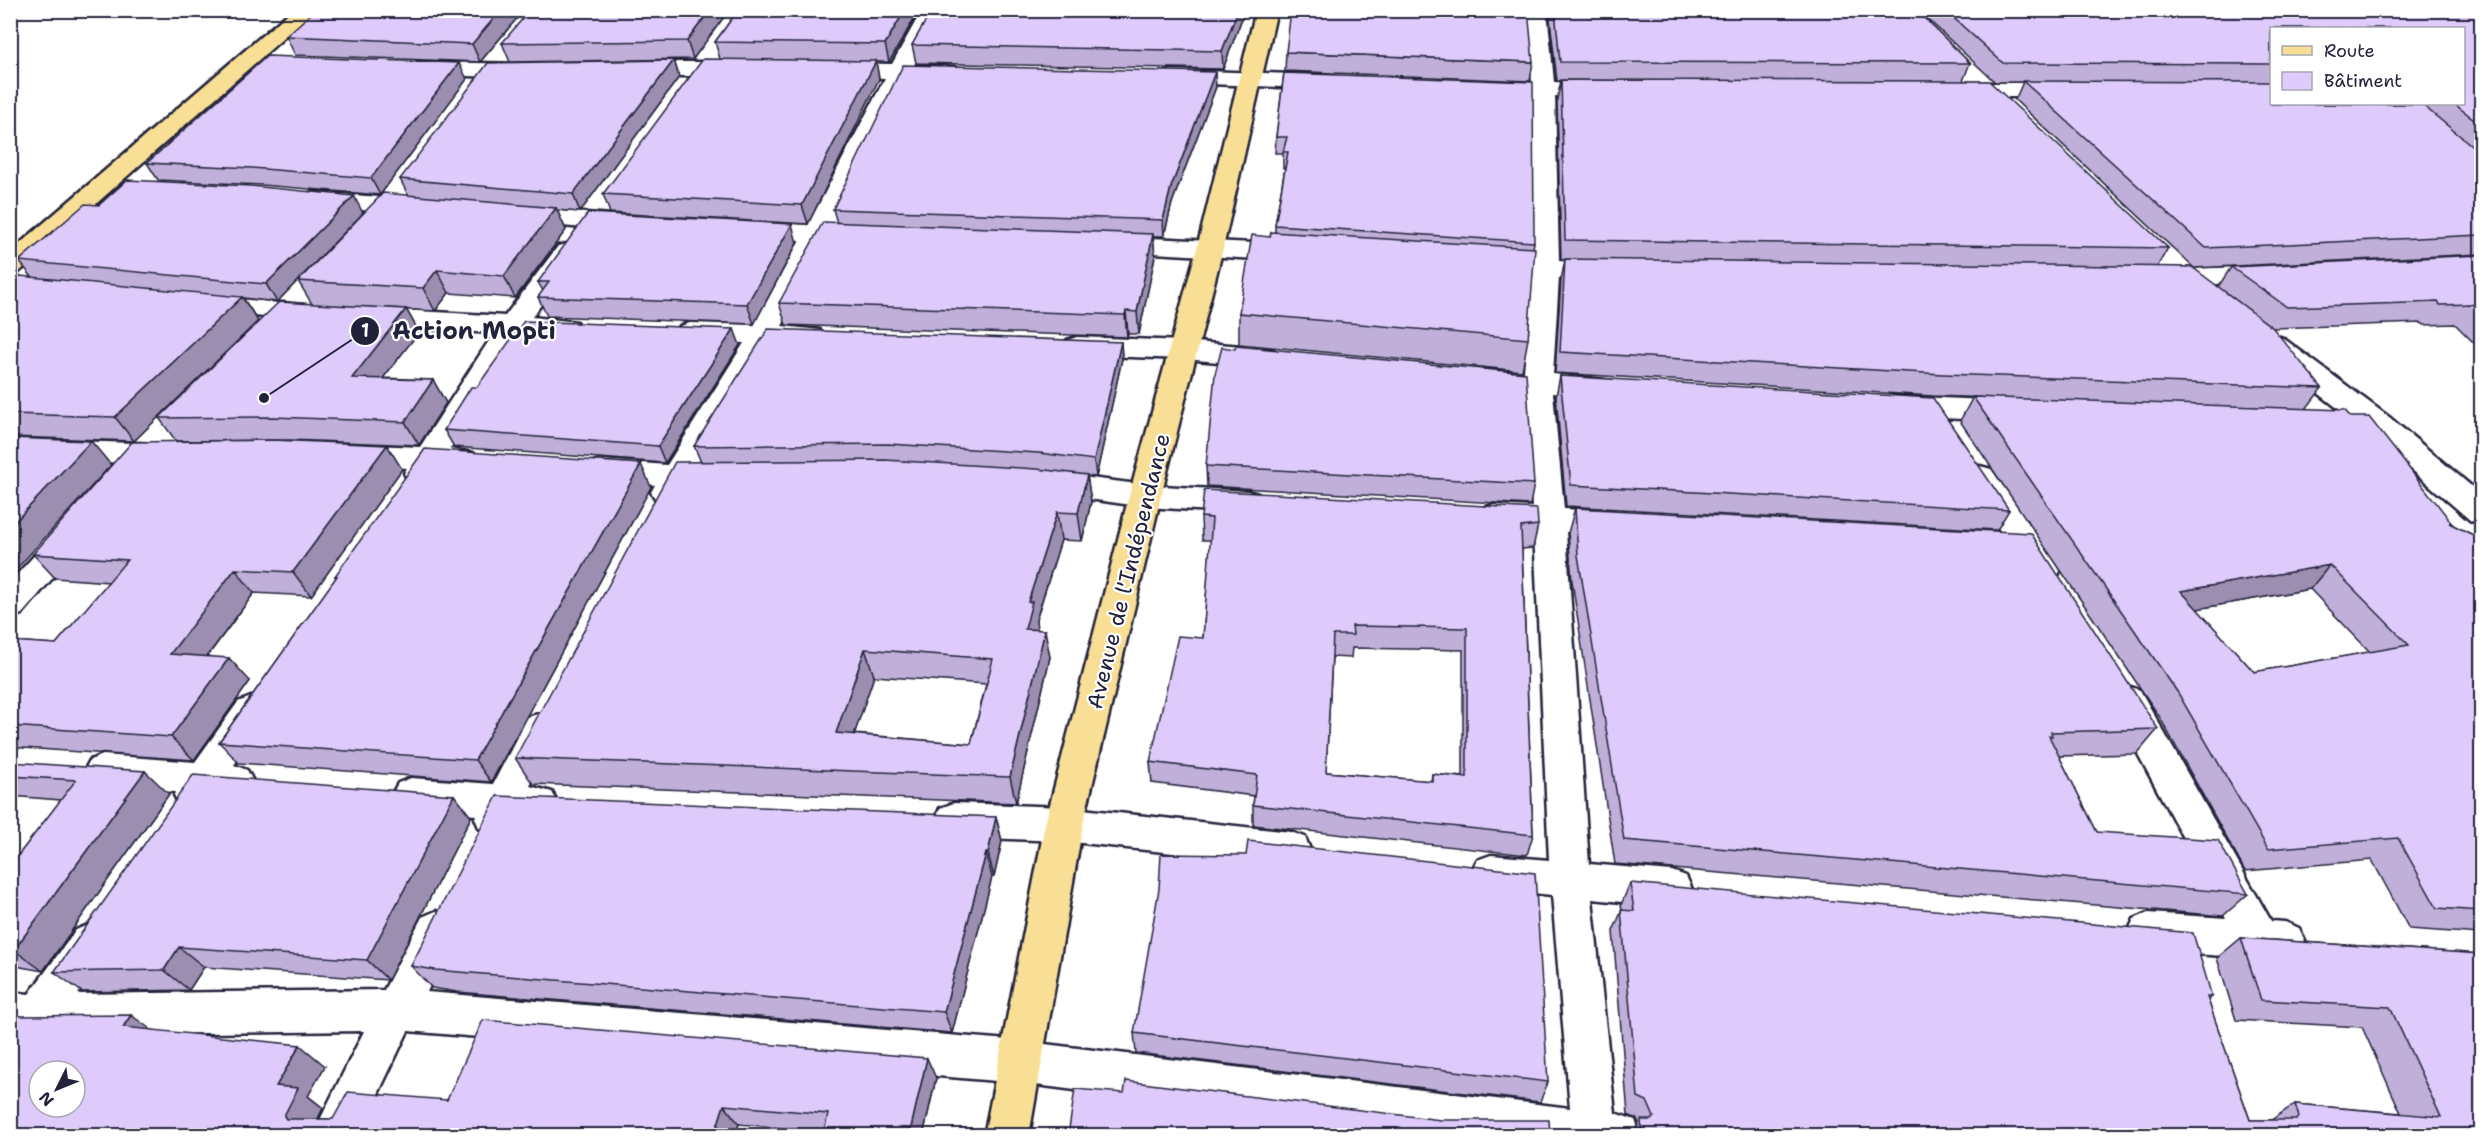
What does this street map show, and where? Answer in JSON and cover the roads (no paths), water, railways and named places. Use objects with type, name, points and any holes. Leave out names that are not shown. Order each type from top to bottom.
[{"type":"main road","points":[[14,280],[102,186],[305,10]]},
{"type":"main road","name":"Avenue de l'Indépendance","points":[[1006,1136],[1064,824],[1145,496],[1210,248],[1267,10]]},
{"type":"street","points":[[652,518],[675,476],[764,334],[818,234],[897,71],[933,10]]},
{"type":"street","points":[[25,1014],[395,1011],[1020,1062],[1603,1135],[1570,880],[1549,519],[1538,384],[1546,270],[1544,90],[1536,10]]},
{"type":"street","points":[[680,97],[722,39]]},
{"type":"street","points":[[466,100],[510,45]]},
{"type":"street","points":[[246,62],[281,63]]},
{"type":"street","points":[[1959,66],[2009,113]]},
{"type":"street","points":[[395,68],[547,70]]},
{"type":"street","points":[[606,69],[759,69]]},
{"type":"street","points":[[817,70],[968,72]]},
{"type":"street","points":[[1146,76],[1346,82]]},
{"type":"street","points":[[1474,87],[1627,90]]},
{"type":"street","points":[[1936,90],[2092,90]]},
{"type":"street","points":[[102,186],[137,187]]},
{"type":"street","points":[[402,497],[512,326],[610,193]]},
{"type":"street","points":[[285,196],[394,196],[447,210]]},
{"type":"street","points":[[364,230],[394,196]]},
{"type":"street","points":[[494,214],[646,225]]},
{"type":"street","points":[[726,229],[889,237]]},
{"type":"street","points":[[1091,244],[1210,248],[1315,255]]},
{"type":"street","points":[[2161,255],[2213,299]]},
{"type":"street","points":[[1465,264],[1546,270],[1629,271]]},
{"type":"street","points":[[2139,278],[2292,273]]},
{"type":"street","points":[[260,338],[309,288]]},
{"type":"street","points":[[181,302],[285,313],[589,329]]},
{"type":"street","points":[[2250,327],[2378,424],[2481,513]]},
{"type":"street","points":[[669,332],[832,337]]},
{"type":"street","points":[[1053,345],[1184,350],[1290,360]]},
{"type":"street","points":[[1455,376],[1629,389]]},
{"type":"street","points":[[1863,404],[2041,412]]},
{"type":"street","points":[[1934,408],[2064,601]]},
{"type":"street","points":[[2332,422],[2378,424]]},
{"type":"street","points":[[119,481],[167,429]]},
{"type":"street","points":[[10,448],[142,454],[199,453]]},
{"type":"street","points":[[325,453],[488,462]]},
{"type":"street","points":[[569,468],[675,476],[743,476]]},
{"type":"street","points":[[1018,481],[1145,496],[1276,503]]},
{"type":"street","points":[[1466,514],[1645,524]]},
{"type":"street","points":[[10,605],[88,516]]},
{"type":"street","points":[[1991,544],[2027,546]]},
{"type":"street","points":[[2113,677],[2144,727],[2259,939]]},
{"type":"street","points":[[177,818],[266,692]]},
{"type":"street","points":[[481,843],[552,707]]},
{"type":"street","points":[[68,768],[264,783]]},
{"type":"street","points":[[371,792],[574,804]]},
{"type":"street","points":[[921,819],[1064,824],[1323,853]]},
{"type":"street","points":[[1452,867],[1712,893]]},
{"type":"street","points":[[334,1136],[449,906]]},
{"type":"street","points":[[10,1056],[25,1014],[108,917]]},
{"type":"street","points":[[2115,929],[2192,952],[2259,939],[2317,944]]},
{"type":"place","name":"Action Mopti","points":[[264,398]]}]
